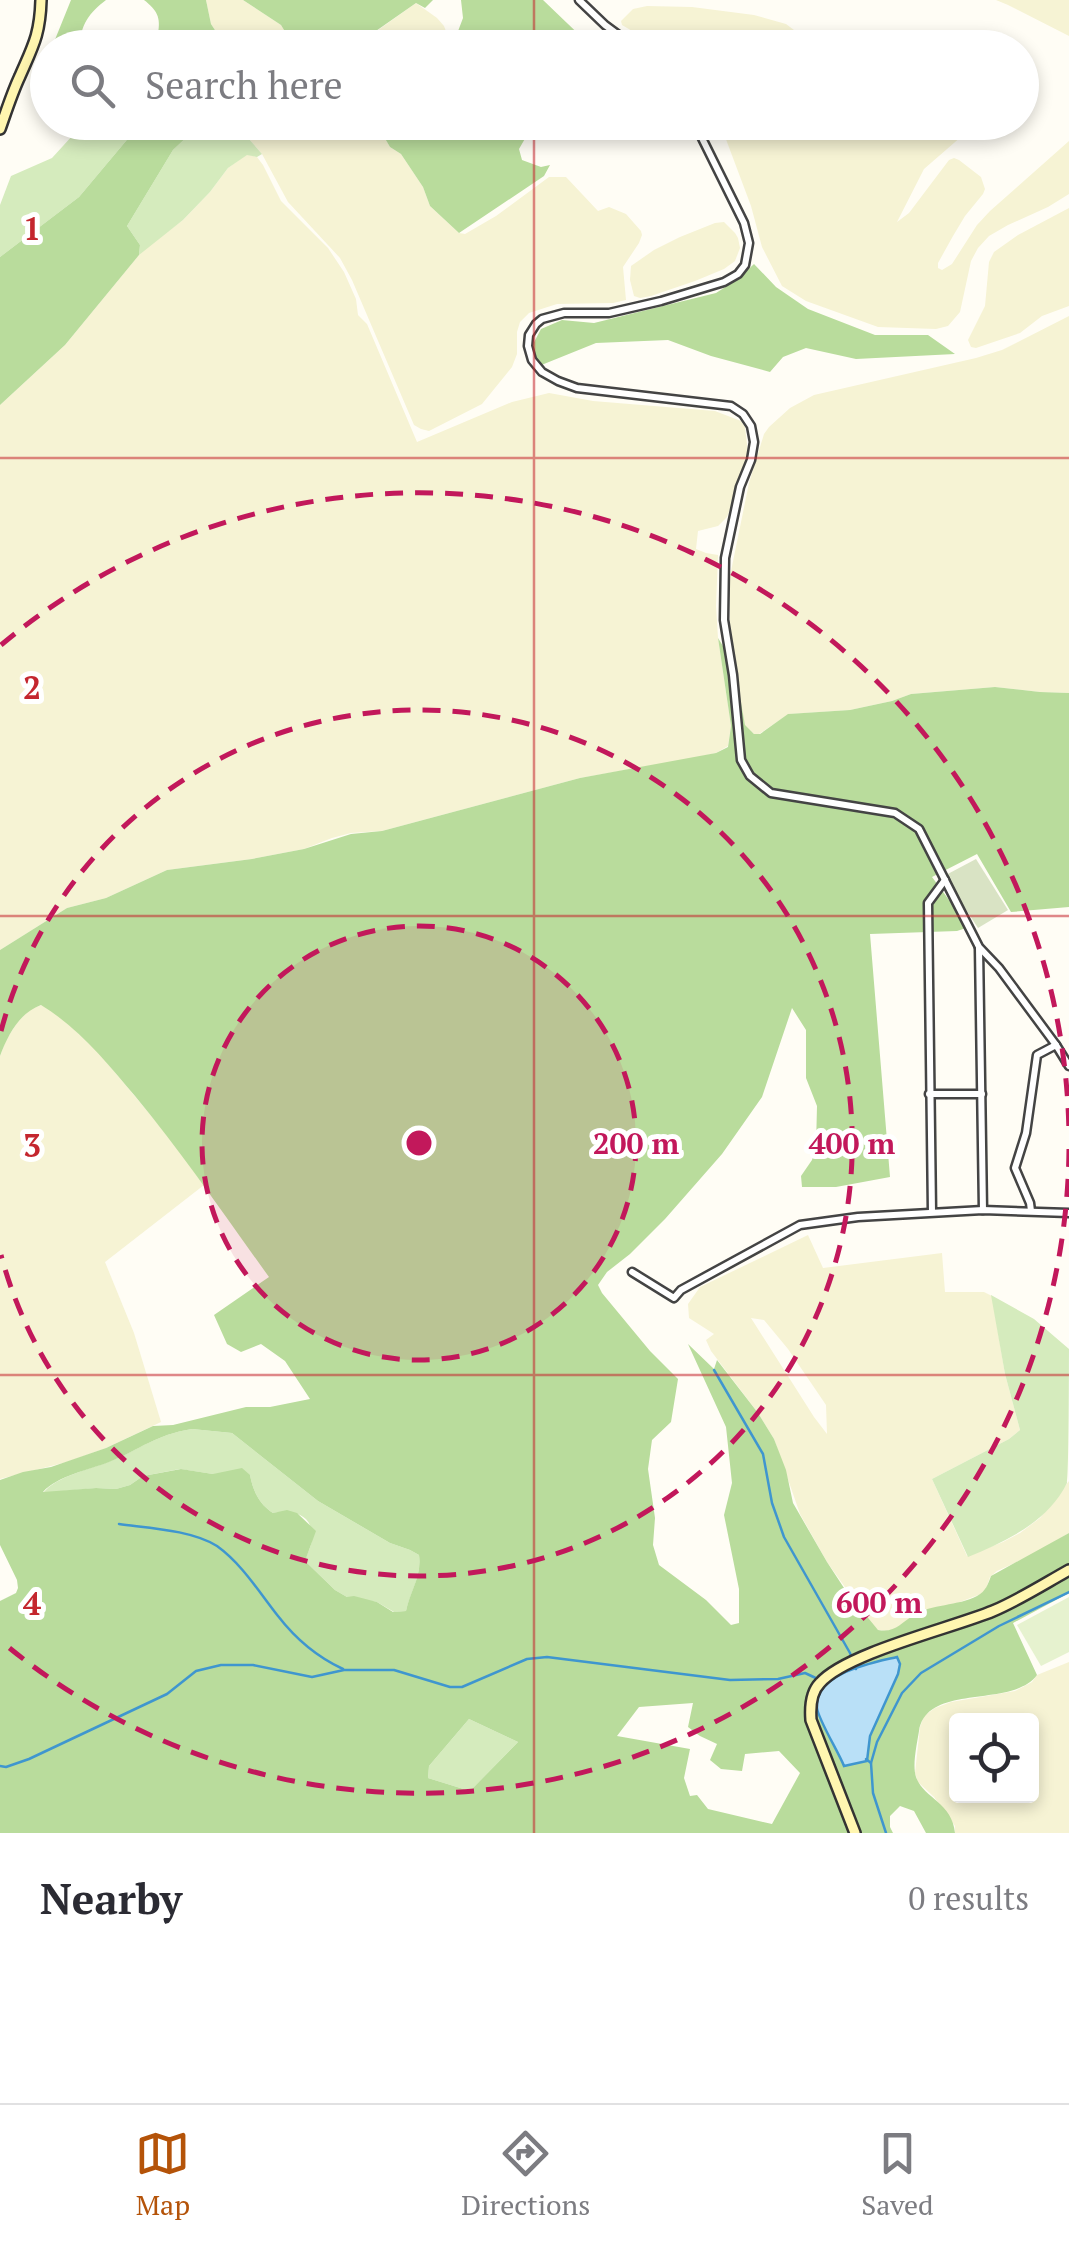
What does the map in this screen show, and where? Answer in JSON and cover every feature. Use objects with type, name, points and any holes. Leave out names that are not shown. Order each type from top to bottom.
[{"type":"street","points":[[39,30],[41,0]]},
{"type":"street","points":[[580,0],[612,30]]},
{"type":"street","points":[[0,129],[30,54]]},
{"type":"street","points":[[703,140],[744,222],[750,243],[745,264],[732,279],[661,301],[609,312],[547,316],[529,335],[531,356],[542,372],[577,388],[732,406],[743,414],[751,426],[754,442],[725,558],[724,620],[741,760],[750,776],[771,793],[895,813],[919,829],[979,947],[1069,1066]]},
{"type":"street","points":[[932,1212],[928,903],[944,880]]},
{"type":"street","points":[[979,947],[982,1210]]},
{"type":"street","points":[[1031,1211],[1016,1168],[1026,1132],[1037,1054],[1056,1045]]},
{"type":"street","points":[[929,1094],[982,1094]]},
{"type":"street","points":[[632,1272],[674,1298],[681,1290],[800,1225],[858,1216],[932,1212],[1069,1214]]},
{"type":"street","points":[[855,1833],[811,1720],[810,1706],[817,1686],[835,1670],[859,1658],[995,1610],[1069,1570]]},
{"type":"shaded area","points":[[206,0],[243,0],[284,30],[215,30]]},
{"type":"shaded area","points":[[996,0],[1069,0],[1069,36],[1008,5]]},
{"type":"shaded area","points":[[416,3],[437,18],[446,30],[378,30]]},
{"type":"shaded area","points":[[692,7],[754,15],[794,30],[630,30],[621,21],[633,9]]},
{"type":"shaded area","points":[[250,140],[386,140],[401,154],[423,187],[430,206],[465,234],[549,177],[566,177],[598,211],[609,207],[626,214],[641,231],[639,243],[623,267],[626,300],[557,304],[529,313],[520,322],[512,367],[482,404],[429,431],[421,429],[414,425],[340,258],[288,202],[262,154]]},
{"type":"shaded area","points":[[726,140],[957,140],[924,169],[897,222],[909,213],[949,160],[959,160],[981,177],[983,194],[965,216],[938,263],[942,270],[952,264],[990,211],[1069,141],[1069,194],[989,236],[971,261],[960,312],[948,326],[936,329],[878,327],[806,301],[782,286],[762,247]]},
{"type":"shaded area","points":[[247,154],[257,157],[281,201],[328,248],[344,272],[356,299],[358,315],[367,324],[417,442],[512,402],[549,393],[593,401],[715,411],[741,421],[748,453],[738,488],[727,517],[718,526],[698,531],[696,549],[718,555],[716,606],[731,726],[728,746],[694,758],[580,778],[382,831],[351,833],[304,849],[167,870],[106,898],[67,908],[0,950],[0,405],[65,345],[143,250],[183,220],[228,168]]},
{"type":"shaded area","points":[[1069,208],[1069,306],[1042,316],[1020,333],[971,347],[968,340],[985,306],[989,262],[994,252]]},
{"type":"shaded area","points":[[724,222],[738,238],[740,248],[735,261],[695,281],[651,296],[634,296],[631,266],[680,237]]},
{"type":"shaded area","points":[[1069,316],[1069,693],[995,687],[911,694],[850,710],[789,714],[754,734],[745,726],[734,664],[730,576],[749,483],[769,427],[790,408],[814,395],[1002,350]]},
{"type":"shaded area","points":[[42,1005],[60,1016],[98,1052],[204,1185],[105,1262],[134,1333],[161,1422],[67,1462],[0,1479],[0,1056],[17,1023],[30,1009]]},
{"type":"shaded area","points":[[808,1235],[823,1268],[942,1253],[945,1292],[984,1292],[992,1296],[1005,1374],[1020,1430],[932,1479],[967,1556],[1020,1533],[1040,1518],[1069,1481],[1069,1533],[997,1571],[981,1594],[917,1613],[896,1629],[878,1630],[827,1562],[800,1514],[774,1439],[711,1351],[706,1340],[714,1334],[689,1318],[688,1304],[700,1287]],"holes":[[[751,1318],[764,1320],[826,1405],[827,1434]]]},
{"type":"shaded area","points":[[1069,1662],[1069,1833],[955,1833],[955,1826],[918,1782],[915,1773],[924,1716],[951,1702],[1015,1691],[1037,1675]]},
{"type":"green space","points":[[71,0],[106,0],[83,30],[59,30]]},
{"type":"green space","points":[[144,0],[206,0],[215,30],[158,30],[152,7]]},
{"type":"green space","points":[[243,0],[433,0],[425,8],[416,3],[377,30],[284,30]]},
{"type":"green space","points":[[461,0],[543,0],[574,30],[458,30],[463,18]]},
{"type":"green space","points":[[68,140],[127,140],[79,197],[0,257],[0,205],[11,176],[52,158]]},
{"type":"green space","points":[[127,140],[184,140],[173,150],[127,226],[140,245],[139,255],[65,345],[0,405],[0,257],[79,197]]},
{"type":"green space","points":[[184,140],[250,140],[262,154],[247,155],[228,168],[183,220],[139,255],[140,245],[127,226],[173,150]]},
{"type":"green space","points":[[386,140],[524,140],[519,149],[522,160],[541,167],[550,165],[544,176],[459,233],[430,206],[423,187],[401,154]]},
{"type":"green space","points":[[754,264],[776,287],[808,309],[875,335],[928,335],[955,354],[856,359],[806,348],[783,357],[770,372],[668,340],[596,343],[539,366],[532,346],[541,329],[562,320],[594,323],[716,293]]},
{"type":"green space","points":[[718,638],[734,664],[745,725],[754,734],[760,734],[788,714],[850,710],[911,694],[995,687],[1069,693],[1069,907],[1011,912],[977,854],[932,877],[969,927],[957,931],[870,934],[890,1177],[836,1187],[802,1187],[801,1176],[816,1146],[817,1106],[806,1078],[806,1030],[792,1008],[762,1097],[722,1154],[665,1219],[598,1285],[650,1351],[678,1379],[671,1422],[652,1440],[648,1469],[655,1518],[653,1545],[659,1565],[706,1600],[731,1625],[739,1623],[739,1589],[724,1515],[732,1483],[726,1427],[688,1344],[714,1369],[717,1360],[758,1413],[774,1439],[793,1503],[846,1591],[878,1630],[894,1629],[921,1611],[977,1596],[985,1590],[991,1576],[1069,1533],[1069,1593],[1013,1623],[1037,1675],[1009,1691],[937,1706],[925,1716],[919,1731],[916,1777],[949,1814],[955,1833],[926,1833],[914,1811],[900,1806],[890,1816],[893,1833],[0,1833],[0,1601],[18,1588],[0,1545],[0,1480],[106,1448],[153,1426],[310,1399],[285,1361],[261,1344],[241,1352],[227,1344],[214,1315],[269,1277],[170,1140],[103,1059],[68,1024],[41,1005],[20,1019],[0,1056],[0,950],[67,908],[106,898],[167,870],[304,849],[580,778],[716,753],[728,747],[731,726]],"holes":[[[192,1429],[232,1433],[318,1501],[390,1543],[419,1555],[417,1577],[406,1611],[393,1612],[377,1602],[347,1597],[335,1590],[305,1561],[316,1531],[297,1513],[273,1513],[268,1509],[257,1497],[250,1475],[242,1468],[213,1474],[181,1469],[143,1476],[116,1489],[43,1492],[65,1478]],[[897,1657],[898,1674],[870,1736],[866,1760],[851,1765],[856,1668]],[[693,1703],[688,1727],[717,1744],[710,1760],[721,1769],[742,1771],[745,1754],[779,1751],[800,1773],[772,1824],[708,1809],[697,1795],[690,1796],[684,1778],[690,1749],[617,1736],[639,1707]],[[469,1719],[518,1742],[470,1791],[428,1778],[429,1766]]]},
{"type":"green space","points":[[976,859],[1008,910],[978,928],[944,876]]},
{"type":"green space","points":[[991,1295],[1034,1319],[1069,1349],[1067,1483],[1037,1520],[968,1557],[932,1479],[1020,1430]]},
{"type":"green space","points":[[192,1429],[232,1433],[318,1501],[390,1543],[419,1555],[417,1577],[406,1611],[394,1612],[377,1602],[347,1597],[335,1590],[305,1561],[312,1539],[308,1522],[299,1515],[268,1509],[257,1497],[250,1475],[180,1469],[143,1476],[116,1489],[43,1493],[64,1478]]},
{"type":"green space","points":[[1069,1597],[1069,1652],[1041,1666],[1017,1625]]},
{"type":"green space","points":[[469,1719],[518,1742],[470,1791],[428,1778],[429,1766]]},
{"type":"water","points":[[897,1657],[898,1674],[870,1736],[867,1761],[844,1766],[818,1713],[819,1696],[834,1678],[846,1672]]},
{"type":"waterway","points":[[714,1370],[763,1454],[772,1503],[784,1537],[856,1669]]},
{"type":"waterway","points":[[119,1524],[183,1533],[217,1546],[299,1639],[343,1669]]},
{"type":"waterway","points":[[871,1763],[877,1742],[902,1693],[921,1673],[999,1626],[1069,1592]]},
{"type":"waterway","points":[[0,1766],[29,1759],[167,1694],[196,1671],[221,1665],[253,1665],[312,1677],[344,1670],[394,1670],[450,1687],[462,1687],[527,1659],[547,1657],[730,1680],[778,1679],[805,1673],[820,1680]]},
{"type":"waterway","points":[[866,1759],[871,1763],[873,1793],[886,1833]]}]
